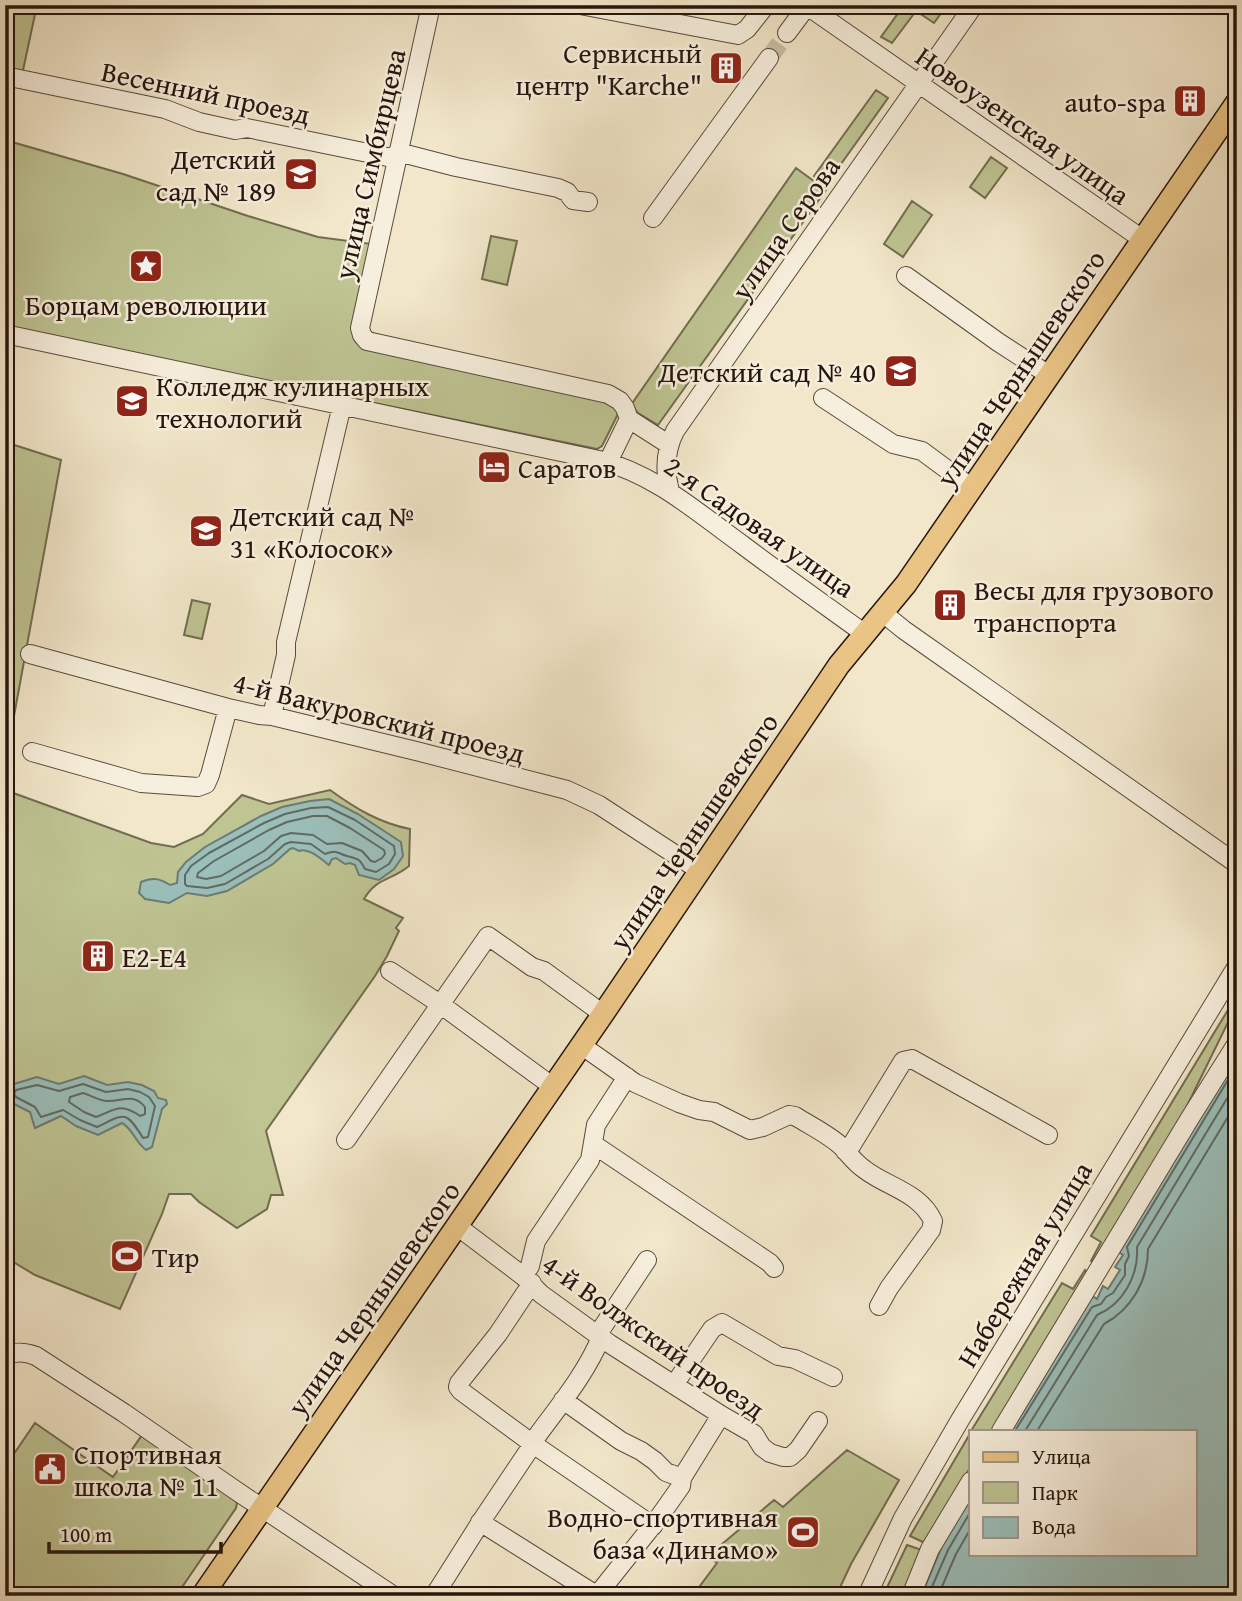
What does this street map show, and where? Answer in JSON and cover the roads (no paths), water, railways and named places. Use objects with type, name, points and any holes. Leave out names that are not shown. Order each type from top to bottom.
[{"type":"main road","name":"улица Чернышевского","points":[[202,1596],[603,1014],[839,665],[906,584],[1237,102]]},
{"type":"street","name":"улица Симбирцева","points":[[362,335],[360,328],[431,5]]},
{"type":"street","points":[[580,5],[738,35],[747,29],[766,5]]},
{"type":"street","name":"улица Серова","points":[[670,491],[666,477],[668,444],[674,431],[974,5]]},
{"type":"street","points":[[787,33],[807,6]]},
{"type":"street","name":"Новоузенская улица","points":[[807,6],[1142,239]]},
{"type":"street","points":[[653,218],[769,58]]},
{"type":"street","name":"Весенний проезд","points":[[5,76],[165,109],[199,122],[235,130],[247,128],[558,188],[573,200],[588,201]]},
{"type":"street","points":[[906,276],[1049,375]]},
{"type":"street","name":"2-я Садовая улица","points":[[5,334],[626,467],[670,491],[866,634]]},
{"type":"street","name":"2-я Садовая улица","points":[[362,335],[367,341],[608,394],[620,401],[629,419],[668,444]]},
{"type":"street","points":[[824,398],[893,444],[922,452],[972,488]]},
{"type":"street","points":[[272,716],[286,655],[286,642],[342,405]]},
{"type":"street","points":[[608,462],[629,419]]},
{"type":"street","name":"2-я Садовая улица","points":[[883,613],[1237,864]]},
{"type":"street","name":"4-й Вакуровский проезд","points":[[30,654],[228,708],[272,716],[567,790],[599,805],[699,870]]},
{"type":"street","points":[[32,752],[141,783],[198,787],[206,784],[211,775],[228,708]]},
{"type":"street","points":[[346,1140],[488,936],[532,967],[544,971],[603,1014]]},
{"type":"street","name":"Набережная улица","points":[[867,1596],[903,1518],[960,1420],[1237,966]]},
{"type":"street","points":[[390,971],[552,1086]]},
{"type":"street","points":[[1002,1430],[1237,1044]]},
{"type":"street","points":[[581,1045],[635,1083],[679,1103],[714,1112],[750,1130],[789,1115],[795,1116],[839,1144],[850,1158],[866,1171],[906,1192],[922,1205],[933,1220],[931,1230],[879,1306]]},
{"type":"street","points":[[845,1151],[902,1061],[912,1059],[1048,1135]]},
{"type":"street","points":[[627,1077],[596,1125],[590,1160],[536,1241],[527,1280],[498,1334],[458,1387],[533,1444],[653,1527]]},
{"type":"street","points":[[593,1144],[759,1255],[774,1268]]},
{"type":"street","name":"4-й Волжский проезд","points":[[457,1226],[541,1294],[599,1335],[754,1434],[762,1447],[770,1453],[790,1457],[818,1421]]},
{"type":"street","points":[[434,1596],[537,1436],[564,1400],[597,1347],[599,1335],[648,1260]]},
{"type":"street","points":[[674,1385],[712,1329],[722,1323],[778,1356],[794,1359],[833,1377]]},
{"type":"street","points":[[9,1354],[26,1353],[36,1356],[394,1596]]},
{"type":"street","points":[[564,1400],[621,1441],[655,1461],[666,1472],[682,1478]]},
{"type":"street","points":[[480,1522],[598,1594],[653,1527],[681,1486],[682,1478],[721,1415]]},
{"type":"street","points":[[911,1596],[930,1549],[969,1484]]},
{"type":"water","points":[[329,799],[401,842],[403,856],[394,869],[379,880],[359,875],[355,865],[350,863],[345,864],[336,858],[332,859],[329,865],[310,852],[293,848],[273,864],[227,891],[207,896],[187,893],[169,903],[145,899],[139,893],[141,882],[149,879],[170,885],[177,883],[178,872],[186,862],[205,847],[261,816],[282,807]]},
{"type":"water","points":[[1237,1051],[1237,1596],[921,1596],[942,1546],[969,1500],[969,1556],[1196,1556],[1196,1430],[1007,1430],[1091,1295],[1097,1299],[1103,1286],[1108,1289],[1120,1270],[1115,1267],[1123,1255],[1117,1251]]},
{"type":"water","points":[[84,1076],[107,1085],[128,1082],[142,1085],[154,1091],[158,1098],[166,1100],[167,1104],[162,1109],[152,1147],[146,1150],[122,1123],[98,1135],[61,1116],[35,1128],[30,1112],[10,1102],[5,1105],[7,1086],[37,1077],[59,1084]]},
{"type":"tunnel","points":[[769,58],[787,33]]},
{"type":"place","name":"Сервисный центр \"Karche\"","points":[[726,68]]},
{"type":"place","name":"auto-spa","points":[[1190,101]]},
{"type":"place","name":"Детский сад № 189","points":[[301,174]]},
{"type":"place","name":"Борцам революции","points":[[146,266]]},
{"type":"place","name":"Детский сад № 40","points":[[901,371]]},
{"type":"place","name":"Колледж кулинарных технологий","points":[[132,401]]},
{"type":"place","name":"Саратов","points":[[494,467]]},
{"type":"place","name":"Детский сад № 31 «Колосок»","points":[[206,531]]},
{"type":"place","name":"Весы для грузового транспорта","points":[[950,605]]},
{"type":"place","name":"E2-E4","points":[[98,956]]},
{"type":"place","name":"Тир","points":[[127,1256]]},
{"type":"place","name":"Спортивная школа № 11","points":[[50,1469]]},
{"type":"place","name":"Водно-спортивная база «Динамо»","points":[[803,1532]]}]
